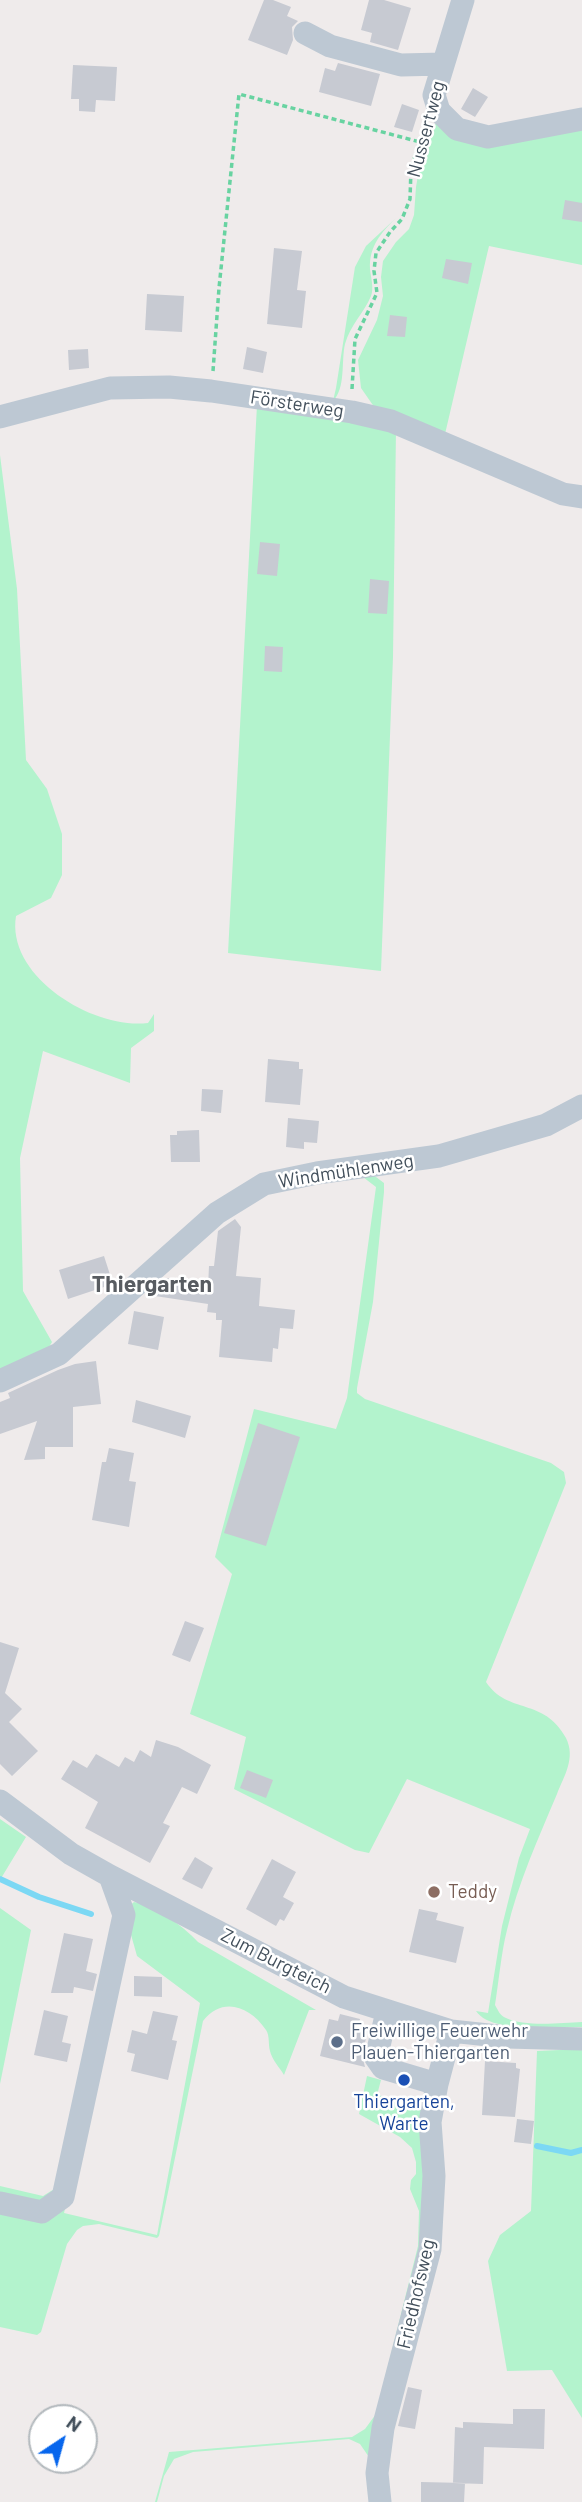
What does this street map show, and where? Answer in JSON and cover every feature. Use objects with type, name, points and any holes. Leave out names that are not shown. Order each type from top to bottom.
[{"type":"street","name":"Nussertweg","points":[[434,95],[463,0]]},
{"type":"street","points":[[305,33],[330,46],[401,65],[443,64]]},
{"type":"street","points":[[434,95],[439,111],[457,129],[488,136],[582,120]]},
{"type":"street","name":"Försterweg","points":[[0,416],[110,388],[169,387],[211,391],[352,412],[391,421],[563,494],[582,497]]},
{"type":"street","name":"Windmühlenweg","points":[[0,1381],[59,1354],[217,1213],[264,1184],[317,1173],[439,1156],[546,1125],[582,1106]]},
{"type":"street","name":"Zum Burgteich","points":[[0,1801],[62,1848],[110,1876],[344,1997],[452,2031],[582,2039]]},
{"type":"street","points":[[0,2203],[42,2212],[63,2197],[124,1915],[110,1876]]},
{"type":"street","points":[[387,2012],[376,2058],[379,2063],[383,2068],[438,2084]]},
{"type":"street","name":"Friedhofsweg","points":[[380,2502],[377,2473],[383,2428],[430,2249],[434,2176],[430,2122],[452,2031]]},
{"type":"path","points":[[211,391],[239,94],[420,142]]},
{"type":"path","name":"Nussertweg","points":[[352,412],[351,368],[355,339],[377,293],[374,271],[376,253],[402,219],[410,199],[411,169],[434,95]]},
{"type":"green space","points":[[437,122],[462,139],[582,127],[582,265],[489,246],[445,434],[377,411],[361,388],[358,360],[377,320],[383,296],[383,261],[409,229],[414,215],[424,141]]},
{"type":"green space","points":[[396,218],[374,247],[370,261],[372,293],[347,337],[340,389],[333,401],[355,267],[366,246]]},
{"type":"green space","points":[[257,405],[396,429],[393,657],[381,971],[228,953]]},
{"type":"green space","points":[[0,455],[17,589],[26,760],[47,789],[62,834],[62,875],[51,898],[16,916],[17,938],[25,959],[39,979],[58,995],[103,1018],[126,1023],[148,1023],[154,1014],[154,1031],[131,1048],[130,1083],[43,1051],[20,1158],[23,1291],[52,1342],[46,1352],[0,1375]]},
{"type":"green space","points":[[359,1174],[372,1174],[384,1183],[384,1192],[373,1302],[357,1393],[365,1399],[551,1463],[564,1472],[566,1483],[486,1682],[505,1699],[537,1711],[557,1725],[566,1738],[570,1753],[566,1774],[517,1895],[503,1948],[495,2005],[502,2016],[514,2021],[543,2024],[582,2022],[582,2027],[510,2026],[495,2023],[476,2011],[488,2013],[502,1926],[519,1858],[530,1829],[407,1779],[369,1853],[355,1850],[234,1789],[246,1737],[190,1714],[232,1574],[215,1557],[254,1409],[336,1429],[347,1398],[376,1187]]},
{"type":"green space","points":[[0,1819],[26,1837],[0,1880]]},
{"type":"green space","points":[[134,1902],[160,1912],[198,1942],[316,2010],[309,2010],[284,2075],[271,2054],[266,2030],[252,2015],[236,2007],[227,2007],[219,2008],[203,2021],[159,2236],[157,2238],[99,2224],[83,2226],[67,2244],[41,2332],[37,2335],[0,2327],[0,2186],[43,2196],[59,2186],[68,2196],[64,2213],[157,2235],[200,2003],[137,1956],[126,1917],[127,1908]]},
{"type":"green space","points":[[0,1908],[31,1930],[0,2084]]},
{"type":"green space","points":[[582,2049],[582,2418],[552,2370],[507,2371],[488,2261],[500,2235],[531,2211],[537,2051]]},
{"type":"green space","points":[[367,2076],[381,2080],[377,2095],[415,2103],[422,2109],[426,2232],[371,2460],[360,2444],[349,2439],[193,2452],[174,2459],[164,2476],[155,2502],[169,2452],[352,2437],[365,2429],[376,2414],[418,2246],[419,2211],[410,2189],[411,2180],[416,2174],[412,2148],[400,2137],[359,2114]]},
{"type":"building","points":[[264,0],[273,0],[291,7],[287,16],[298,21],[292,27],[293,40],[287,55],[248,40]]},
{"type":"building","points":[[369,0],[384,0],[411,8],[398,50],[370,42],[372,33],[361,30]]},
{"type":"building","points":[[338,63],[380,74],[371,106],[319,92],[325,68],[335,71]]},
{"type":"building","points":[[73,65],[117,67],[115,101],[96,100],[95,112],[79,111],[79,99],[71,99]]},
{"type":"building","points":[[473,88],[488,97],[475,117],[461,109]]},
{"type":"building","points":[[402,104],[419,110],[412,132],[394,127]]},
{"type":"building","points":[[565,200],[582,203],[582,222],[562,219]]},
{"type":"building","points":[[274,248],[302,251],[297,290],[306,291],[302,328],[267,324]]},
{"type":"building","points":[[446,259],[472,263],[468,284],[442,278]]},
{"type":"building","points":[[147,294],[184,296],[182,332],[145,330]]},
{"type":"building","points":[[390,315],[407,317],[405,337],[387,336]]},
{"type":"building","points":[[247,347],[267,352],[263,373],[243,369]]},
{"type":"building","points":[[88,349],[89,368],[69,370],[68,350]]},
{"type":"building","points":[[260,542],[280,544],[277,576],[257,574]]},
{"type":"building","points":[[370,579],[389,581],[387,614],[368,613]]},
{"type":"building","points":[[265,646],[283,647],[282,672],[264,671]]},
{"type":"building","points":[[268,1059],[299,1062],[299,1069],[303,1069],[300,1105],[265,1102]]},
{"type":"building","points":[[202,1089],[223,1090],[221,1113],[201,1111]]},
{"type":"building","points":[[288,1118],[319,1121],[317,1143],[304,1142],[304,1149],[286,1147]]},
{"type":"building","points":[[199,1130],[200,1162],[171,1162],[170,1135],[177,1135],[177,1131]]},
{"type":"building","points":[[235,1219],[241,1227],[236,1276],[261,1278],[259,1306],[295,1310],[293,1329],[280,1328],[278,1349],[273,1348],[272,1362],[219,1357],[222,1320],[216,1320],[216,1313],[207,1312],[208,1304],[155,1296],[157,1285],[168,1278],[208,1287],[209,1266],[214,1266],[218,1231]]},
{"type":"building","points":[[104,1256],[113,1284],[68,1299],[59,1270]]},
{"type":"building","points":[[134,1311],[164,1317],[158,1350],[128,1344]]},
{"type":"building","points":[[96,1361],[101,1404],[73,1407],[73,1447],[45,1447],[45,1459],[24,1460],[37,1421],[0,1434],[0,1402],[10,1398],[8,1393],[58,1370]]},
{"type":"building","points":[[136,1400],[191,1416],[185,1438],[132,1422]]},
{"type":"building","points":[[258,1423],[300,1437],[266,1546],[224,1533]]},
{"type":"building","points":[[109,1448],[134,1453],[129,1481],[136,1482],[129,1527],[92,1520],[102,1462],[106,1462]]},
{"type":"building","points":[[185,1621],[204,1628],[190,1662],[172,1655]]},
{"type":"building","points":[[0,1642],[19,1648],[5,1693],[22,1709],[9,1722],[38,1751],[12,1776],[0,1764]]},
{"type":"building","points":[[156,1740],[178,1747],[211,1765],[197,1794],[182,1787],[163,1823],[170,1826],[150,1863],[85,1828],[98,1802],[61,1779],[73,1760],[87,1768],[96,1754],[119,1767],[125,1757],[134,1762],[140,1750],[151,1757]]},
{"type":"building","points":[[247,1770],[273,1780],[266,1798],[240,1788]]},
{"type":"building","points":[[195,1857],[213,1868],[202,1889],[182,1879]]},
{"type":"building","points":[[272,1859],[296,1872],[283,1897],[294,1903],[284,1921],[280,1919],[276,1926],[246,1909]]},
{"type":"building","points":[[419,1909],[438,1913],[436,1920],[464,1927],[456,1963],[409,1952]]},
{"type":"building","points":[[64,1933],[93,1939],[86,1971],[97,1974],[93,1991],[74,1987],[73,1993],[51,1993]]},
{"type":"building","points":[[134,1976],[162,1977],[162,1997],[134,1996]]},
{"type":"building","points":[[44,2010],[68,2016],[62,2042],[71,2044],[67,2062],[34,2055]]},
{"type":"building","points":[[153,2011],[178,2016],[172,2040],[177,2041],[168,2080],[131,2071],[135,2054],[127,2052],[132,2030],[147,2034]]},
{"type":"building","points":[[340,2014],[360,2019],[358,2027],[368,2030],[362,2055],[365,2067],[320,2056],[329,2019],[338,2021]]},
{"type":"building","points":[[485,2061],[516,2063],[516,2068],[520,2069],[515,2117],[482,2115]]},
{"type":"building","points":[[517,2119],[534,2121],[531,2144],[514,2142]]},
{"type":"building","points":[[408,2387],[422,2390],[415,2429],[398,2426]]},
{"type":"building","points":[[513,2409],[545,2409],[544,2449],[484,2447],[483,2484],[453,2483],[455,2427],[463,2428],[463,2422],[513,2424]]},
{"type":"building","points":[[421,2482],[465,2483],[464,2502],[421,2502]]},
{"type":"waterway","points":[[0,1879],[39,1897],[91,1914]]},
{"type":"waterway","points":[[537,2146],[571,2153],[582,2150]]},
{"type":"place","name":"Teddy","points":[[434,1892]]},
{"type":"place","name":"Freiwillige Feuerwehr Plauen-Thiergarten","points":[[337,2042]]},
{"type":"place","name":"Thiergarten, Warte","points":[[404,2080]]},
{"type":"district","name":"Thiergarten","points":[[152,1284]]}]
